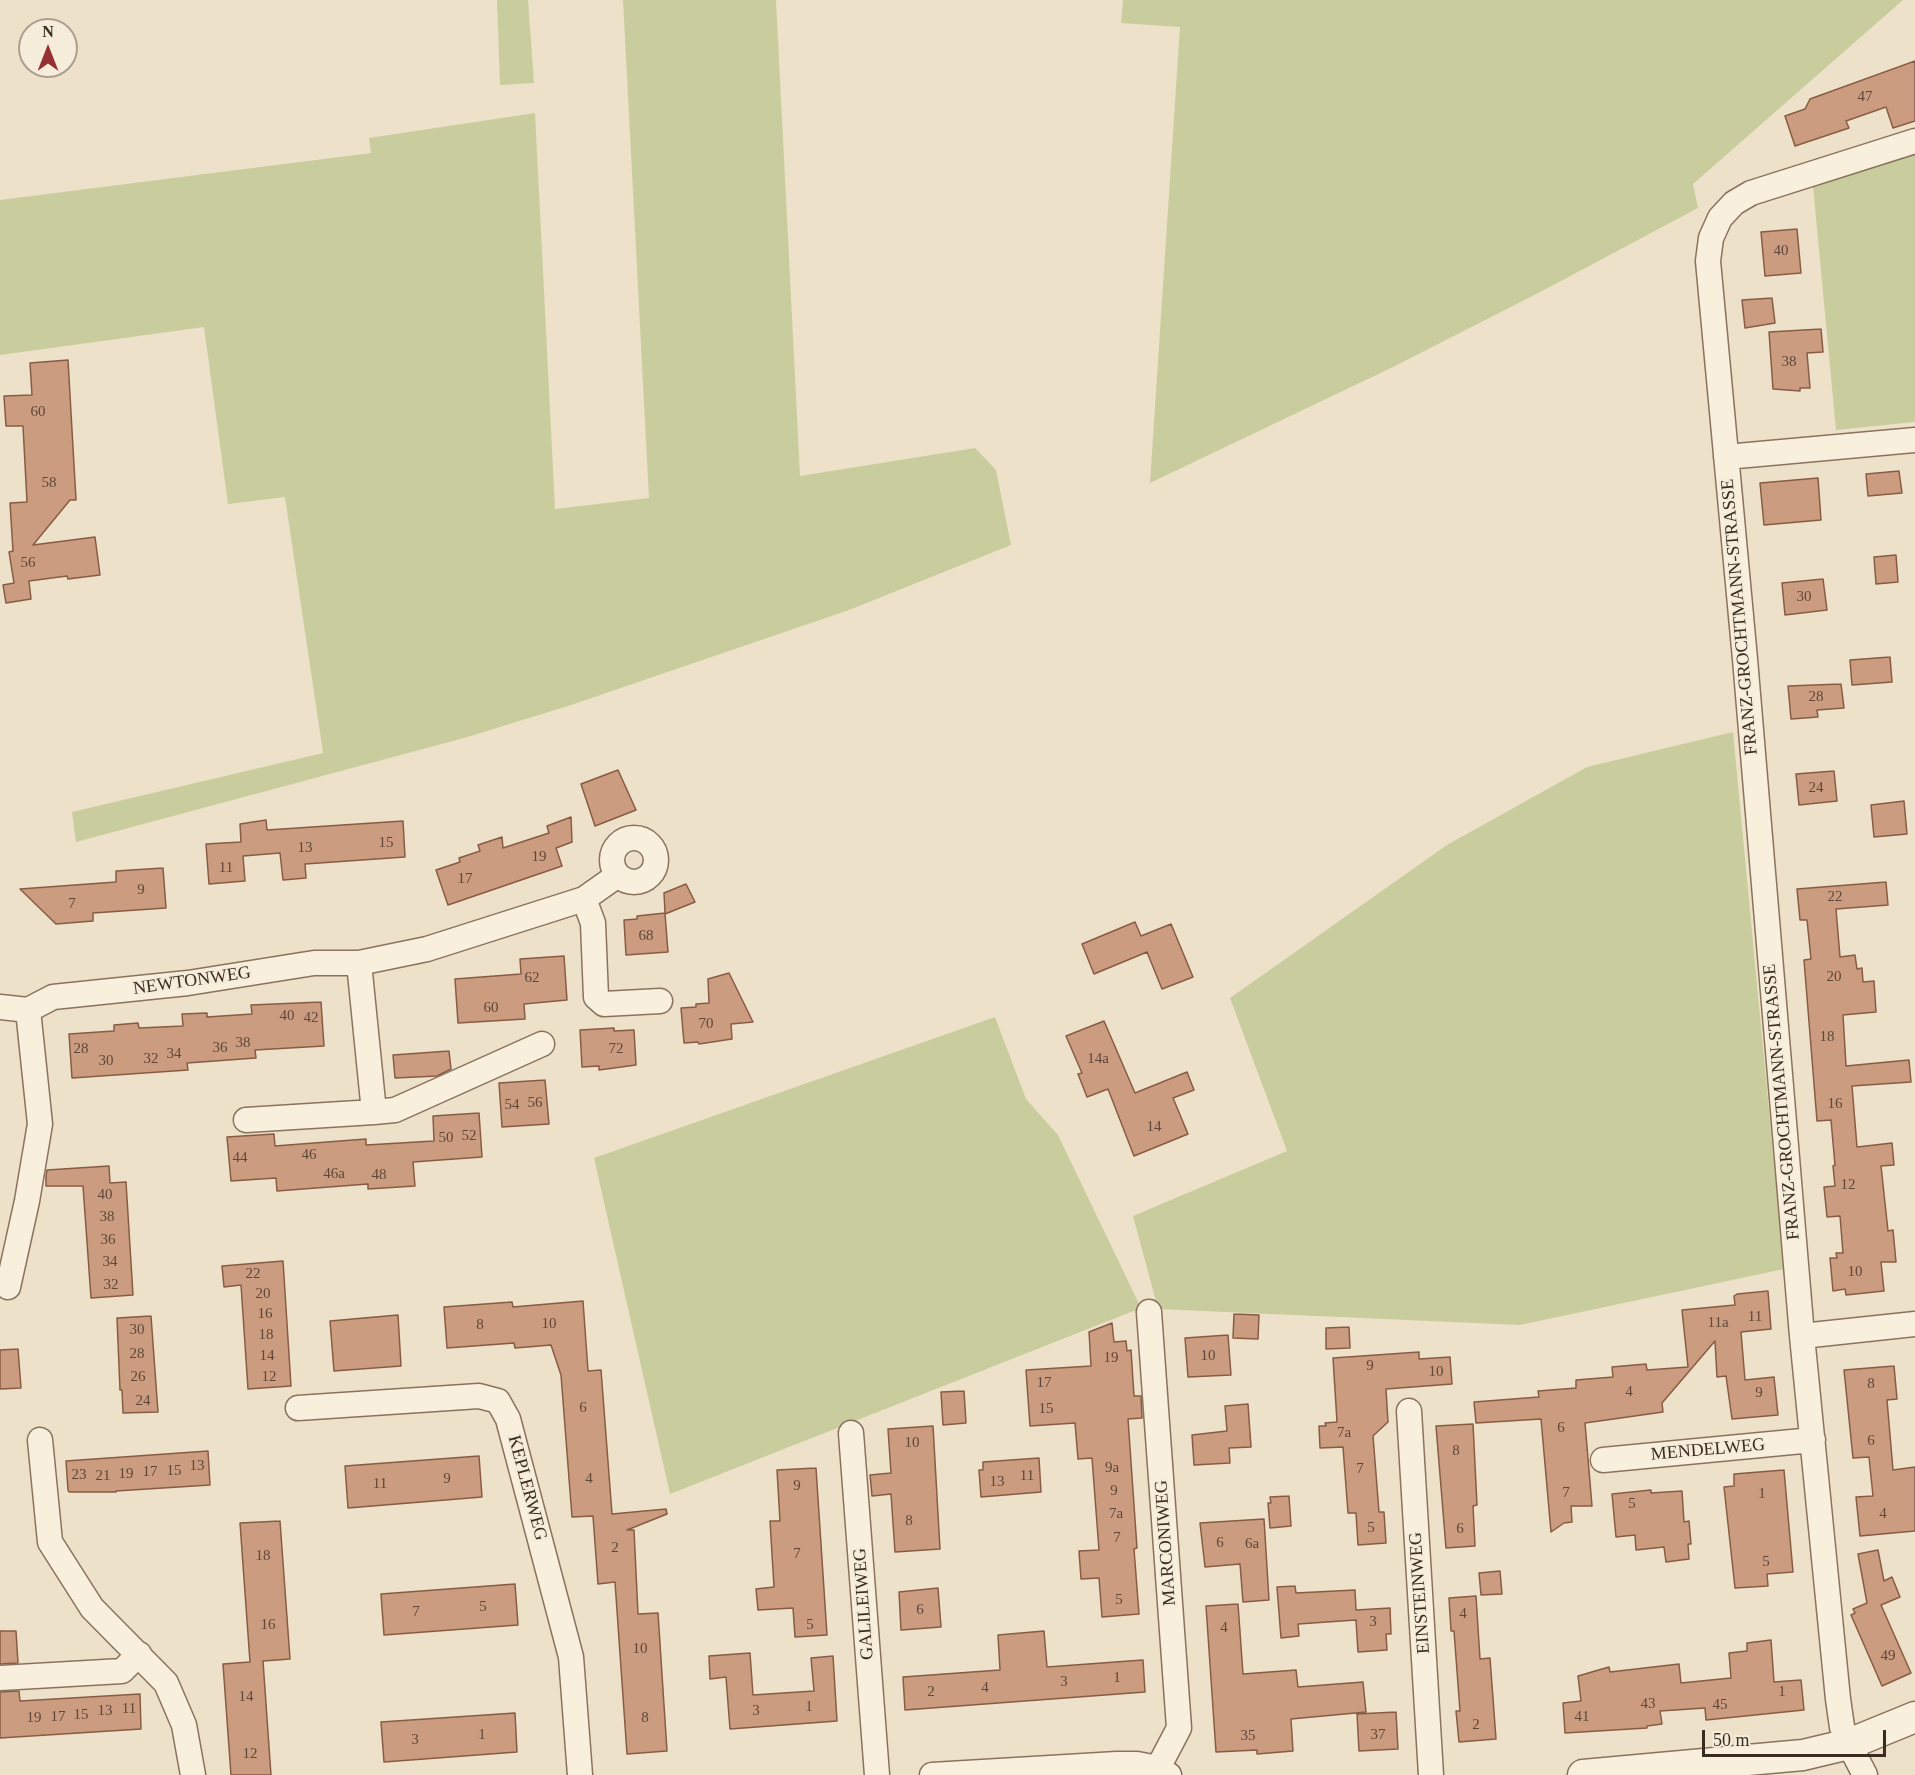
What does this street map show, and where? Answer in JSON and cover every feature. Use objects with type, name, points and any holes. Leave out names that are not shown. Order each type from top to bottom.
[{"type":"street","name":"FRANZ-GROCHTMANN-STRASSE","points":[[1865,1775],[1842,1727],[1838,1699],[1802,1336],[1708,261],[1711,238],[1720,218],[1734,203],[1751,193],[1915,141]]},
{"type":"street","name":"FRANZ-GROCHTMANN-STRASSE","points":[[1726,457],[1915,440]]},
{"type":"street","name":"NEWTONWEG","points":[[28,1010],[53,997],[188,983],[314,963],[359,963],[427,949],[584,899],[618,875]]},
{"type":"street","points":[[584,899],[593,922],[596,997],[604,1004],[660,1001]]},
{"type":"street","points":[[359,963],[374,1112]]},
{"type":"street","points":[[0,1007],[28,1010],[40,1124],[27,1201],[8,1287]]},
{"type":"street","points":[[246,1120],[395,1110],[542,1044]]},
{"type":"street","name":"MARCONIWEG","points":[[1149,1312],[1179,1728],[1163,1772]]},
{"type":"street","points":[[1802,1336],[1915,1324]]},
{"type":"street","name":"KEPLERWEG","points":[[298,1408],[479,1396],[498,1401],[508,1419],[571,1657],[580,1775]]},
{"type":"street","name":"EINSTEINWEG","points":[[1409,1411],[1431,1775]]},
{"type":"street","name":"GALILEIWEG","points":[[851,1433],[877,1775]]},
{"type":"street","points":[[40,1440],[50,1542],[92,1608],[166,1683],[184,1725],[193,1775]]},
{"type":"street","name":"MENDELWEG","points":[[1603,1460],[1813,1440]]},
{"type":"street","points":[[0,1678],[122,1671],[139,1654]]},
{"type":"street","points":[[1583,1775],[1803,1755],[1849,1744],[1915,1717]]},
{"type":"street","points":[[932,1775],[1117,1764],[1137,1764],[1163,1772]]},
{"type":"green space","points":[[497,0],[528,0],[534,83],[500,85]]},
{"type":"green space","points":[[623,0],[776,0],[800,476],[975,448],[996,470],[1011,545],[849,610],[568,706],[464,738],[76,842],[72,812],[323,753],[285,497],[228,504],[204,327],[0,355],[0,200],[371,153],[369,138],[535,113],[555,509],[649,498]]},
{"type":"green space","points":[[1123,0],[1903,0],[1693,184],[1698,208],[1395,366],[1150,483],[1180,27],[1121,23]]},
{"type":"green space","points":[[1915,154],[1915,422],[1836,430],[1813,186]]},
{"type":"green space","points":[[1733,732],[1784,1269],[1520,1325],[1158,1309],[1133,1216],[1287,1151],[1230,998],[1447,845],[1587,767]]},
{"type":"green space","points":[[995,1017],[1026,1099],[1058,1135],[1141,1308],[670,1494],[594,1158]]},
{"type":"building","points":[[1915,61],[1915,121],[1893,128],[1886,107],[1846,121],[1849,128],[1795,146],[1785,116],[1805,109],[1810,99]]},
{"type":"building","points":[[1797,229],[1801,273],[1765,276],[1761,232]]},
{"type":"building","points":[[1772,298],[1775,323],[1745,328],[1742,300]]},
{"type":"building","points":[[1821,329],[1823,352],[1807,353],[1810,388],[1800,388],[1800,391],[1773,389],[1769,332]]},
{"type":"building","points":[[68,360],[76,500],[70,500],[33,545],[95,537],[100,575],[29,581],[31,599],[6,603],[3,585],[14,583],[9,552],[13,551],[10,503],[27,502],[23,426],[6,426],[4,396],[32,395],[30,363]]},
{"type":"building","points":[[1899,471],[1902,493],[1868,496],[1866,474]]},
{"type":"building","points":[[1818,478],[1821,520],[1764,525],[1760,483]]},
{"type":"building","points":[[1896,555],[1898,582],[1876,584],[1874,557]]},
{"type":"building","points":[[1823,579],[1827,610],[1785,615],[1782,583]]},
{"type":"building","points":[[1890,657],[1892,682],[1852,685],[1850,660]]},
{"type":"building","points":[[1841,684],[1844,708],[1817,710],[1818,717],[1791,719],[1788,686]]},
{"type":"building","points":[[618,770],[636,810],[595,826],[581,784]]},
{"type":"building","points":[[1834,771],[1837,801],[1799,805],[1796,774]]},
{"type":"building","points":[[1904,801],[1907,834],[1874,837],[1871,805]]},
{"type":"building","points":[[571,817],[572,842],[556,848],[562,866],[448,905],[436,870],[460,862],[459,858],[480,851],[478,845],[502,837],[503,848],[549,833],[547,826]]},
{"type":"building","points":[[266,820],[267,830],[403,821],[405,857],[305,864],[306,878],[283,880],[280,853],[243,856],[245,881],[209,884],[206,844],[241,842],[240,824]]},
{"type":"building","points":[[163,868],[166,908],[93,913],[93,921],[56,924],[20,889],[116,882],[116,871]]},
{"type":"building","points":[[1886,882],[1888,905],[1836,909],[1840,957],[1855,955],[1857,969],[1862,968],[1863,982],[1874,981],[1876,1012],[1843,1015],[1846,1066],[1909,1060],[1911,1082],[1852,1086],[1857,1147],[1892,1143],[1894,1165],[1881,1166],[1888,1231],[1893,1230],[1896,1262],[1881,1262],[1884,1291],[1846,1295],[1845,1289],[1833,1291],[1830,1258],[1837,1258],[1836,1253],[1843,1253],[1840,1216],[1827,1217],[1824,1187],[1835,1186],[1831,1120],[1817,1121],[1804,960],[1811,959],[1807,920],[1800,920],[1797,889]]},
{"type":"building","points":[[686,884],[695,902],[665,914],[668,952],[626,955],[624,920],[665,913],[664,893]]},
{"type":"building","points":[[1135,922],[1141,936],[1171,924],[1193,977],[1162,989],[1147,952],[1094,974],[1082,944]]},
{"type":"building","points":[[564,956],[567,1000],[524,1004],[525,1019],[458,1023],[455,979],[521,974],[520,959]]},
{"type":"building","points":[[729,973],[753,1022],[731,1024],[732,1039],[699,1044],[698,1042],[684,1043],[681,1008],[709,1003],[708,979]]},
{"type":"building","points":[[321,1002],[324,1046],[255,1050],[256,1058],[187,1063],[188,1070],[72,1078],[69,1034],[114,1031],[114,1025],[138,1023],[139,1028],[183,1026],[182,1014],[207,1013],[207,1017],[252,1014],[251,1005]]},
{"type":"building","points":[[1104,1021],[1135,1093],[1187,1072],[1194,1090],[1173,1098],[1188,1134],[1134,1156],[1108,1089],[1087,1097],[1078,1074],[1082,1073],[1066,1036]]},
{"type":"building","points":[[614,1028],[614,1031],[634,1030],[636,1065],[599,1070],[599,1066],[582,1067],[580,1030]]},
{"type":"building","points":[[449,1051],[451,1069],[437,1076],[395,1078],[393,1055]]},
{"type":"building","points":[[545,1080],[549,1124],[502,1127],[499,1083]]},
{"type":"building","points":[[479,1113],[482,1157],[413,1162],[415,1186],[368,1189],[368,1184],[277,1191],[276,1178],[231,1181],[227,1137],[274,1134],[275,1146],[366,1139],[366,1145],[434,1141],[433,1116]]},
{"type":"building","points":[[109,1166],[110,1183],[126,1182],[133,1295],[91,1298],[83,1186],[46,1186],[46,1176],[47,1170]]},
{"type":"building","points":[[283,1261],[291,1386],[248,1389],[241,1285],[224,1287],[222,1266]]},
{"type":"building","points":[[1768,1291],[1771,1329],[1741,1332],[1745,1380],[1774,1377],[1778,1415],[1732,1419],[1726,1376],[1717,1377],[1715,1341],[1662,1403],[1663,1412],[1585,1423],[1592,1506],[1571,1506],[1572,1522],[1564,1523],[1551,1532],[1541,1419],[1476,1423],[1474,1402],[1539,1397],[1538,1391],[1576,1388],[1576,1380],[1613,1377],[1612,1367],[1646,1364],[1647,1370],[1688,1367],[1682,1310],[1735,1305],[1734,1296],[1737,1294]]},
{"type":"building","points":[[583,1301],[588,1371],[601,1370],[612,1514],[666,1509],[667,1514],[627,1530],[634,1530],[638,1614],[658,1613],[667,1751],[627,1754],[615,1582],[598,1584],[593,1516],[572,1517],[561,1375],[551,1345],[515,1348],[514,1343],[447,1348],[444,1307],[512,1302],[513,1307]]},
{"type":"building","points":[[1234,1314],[1259,1315],[1258,1339],[1233,1338]]},
{"type":"building","points":[[398,1315],[401,1366],[334,1371],[330,1321]]},
{"type":"building","points":[[151,1316],[158,1412],[123,1413],[117,1318]]},
{"type":"building","points":[[1112,1323],[1114,1342],[1126,1341],[1127,1351],[1131,1350],[1134,1396],[1141,1396],[1142,1418],[1128,1419],[1139,1614],[1102,1617],[1099,1578],[1081,1579],[1079,1551],[1099,1550],[1092,1458],[1078,1459],[1075,1423],[1030,1426],[1026,1370],[1091,1366],[1089,1332]]},
{"type":"building","points":[[1349,1327],[1350,1348],[1326,1349],[1326,1328]]},
{"type":"building","points":[[1228,1335],[1231,1375],[1188,1377],[1185,1338]]},
{"type":"building","points":[[18,1349],[21,1388],[0,1389],[0,1350]]},
{"type":"building","points":[[1419,1352],[1419,1359],[1450,1357],[1452,1384],[1386,1389],[1388,1422],[1373,1436],[1379,1512],[1384,1512],[1386,1543],[1358,1545],[1356,1513],[1348,1513],[1343,1447],[1320,1448],[1319,1426],[1337,1422],[1333,1358]]},
{"type":"building","points":[[1894,1366],[1897,1399],[1887,1400],[1893,1470],[1915,1467],[1915,1531],[1860,1536],[1856,1497],[1873,1496],[1869,1457],[1853,1458],[1844,1370]]},
{"type":"building","points":[[964,1391],[966,1423],[943,1425],[941,1392]]},
{"type":"building","points":[[1248,1404],[1251,1447],[1229,1448],[1230,1463],[1194,1465],[1192,1435],[1227,1431],[1225,1406]]},
{"type":"building","points":[[1473,1424],[1477,1505],[1473,1506],[1475,1546],[1446,1548],[1436,1426]]},
{"type":"building","points":[[933,1426],[940,1549],[895,1552],[891,1494],[872,1496],[870,1475],[891,1473],[888,1429]]},
{"type":"building","points":[[208,1451],[210,1485],[116,1492],[69,1492],[68,1490],[66,1461]]},
{"type":"building","points":[[479,1456],[482,1497],[348,1508],[345,1466]]},
{"type":"building","points":[[1039,1458],[1041,1492],[981,1497],[979,1470],[983,1470],[983,1462]]},
{"type":"building","points":[[816,1468],[827,1635],[795,1637],[793,1608],[758,1610],[756,1589],[774,1587],[770,1521],[780,1521],[777,1470]]},
{"type":"building","points":[[1784,1470],[1793,1572],[1767,1574],[1768,1586],[1735,1588],[1724,1487],[1734,1486],[1734,1474]]},
{"type":"building","points":[[1651,1490],[1651,1493],[1682,1491],[1684,1522],[1689,1521],[1691,1544],[1688,1544],[1689,1559],[1666,1562],[1664,1547],[1636,1550],[1635,1535],[1616,1537],[1612,1494]]},
{"type":"building","points":[[1289,1496],[1291,1526],[1270,1528],[1268,1503],[1271,1503],[1270,1497]]},
{"type":"building","points":[[1264,1519],[1269,1600],[1243,1602],[1240,1564],[1205,1567],[1200,1523]]},
{"type":"building","points":[[280,1521],[290,1659],[263,1661],[271,1775],[231,1775],[223,1664],[250,1662],[240,1523]]},
{"type":"building","points":[[1878,1550],[1884,1581],[1892,1577],[1900,1597],[1881,1605],[1911,1673],[1882,1686],[1851,1615],[1855,1613],[1853,1609],[1867,1603],[1858,1554]]},
{"type":"building","points":[[1500,1571],[1502,1594],[1481,1595],[1479,1573]]},
{"type":"building","points":[[515,1584],[518,1625],[384,1635],[381,1594]]},
{"type":"building","points":[[1295,1586],[1296,1593],[1355,1590],[1356,1610],[1390,1608],[1391,1634],[1386,1634],[1387,1650],[1358,1652],[1356,1620],[1298,1624],[1299,1636],[1281,1638],[1277,1587]]},
{"type":"building","points":[[938,1588],[941,1627],[901,1630],[899,1592]]},
{"type":"building","points":[[1476,1596],[1480,1659],[1490,1658],[1496,1739],[1459,1742],[1456,1711],[1460,1711],[1449,1598]]},
{"type":"building","points":[[1238,1604],[1243,1674],[1296,1670],[1298,1687],[1363,1682],[1366,1712],[1291,1719],[1293,1751],[1257,1754],[1257,1750],[1216,1752],[1206,1606]]},
{"type":"building","points":[[0,1631],[16,1631],[18,1663],[0,1664]]},
{"type":"building","points":[[1044,1631],[1047,1667],[1143,1660],[1145,1692],[905,1710],[903,1677],[1000,1670],[998,1635]]},
{"type":"building","points":[[1771,1640],[1774,1682],[1801,1680],[1804,1710],[1706,1720],[1705,1708],[1660,1711],[1662,1724],[1647,1726],[1647,1728],[1565,1733],[1563,1703],[1581,1701],[1578,1676],[1609,1667],[1610,1672],[1679,1664],[1681,1683],[1731,1678],[1729,1653],[1747,1651],[1747,1643]]},
{"type":"building","points":[[750,1653],[753,1695],[814,1691],[811,1658],[833,1656],[837,1721],[730,1729],[726,1677],[710,1679],[709,1656]]},
{"type":"building","points":[[19,1691],[20,1701],[140,1694],[141,1729],[0,1738],[0,1692]]},
{"type":"building","points":[[1396,1712],[1398,1749],[1359,1751],[1357,1714]]},
{"type":"building","points":[[515,1713],[517,1752],[384,1762],[381,1722]]}]
